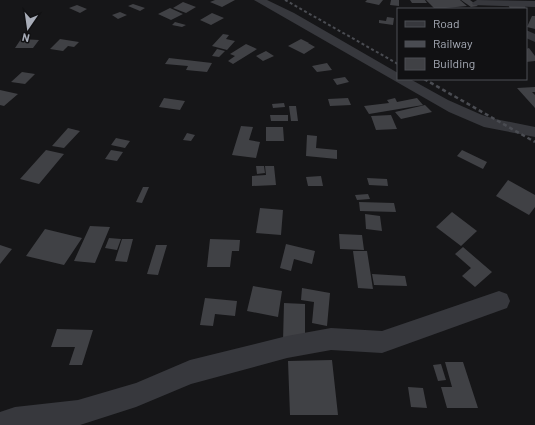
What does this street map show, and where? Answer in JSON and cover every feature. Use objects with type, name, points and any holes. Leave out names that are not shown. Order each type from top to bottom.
[{"type":"street","points":[[259,0],[290,15],[397,77]]},
{"type":"street","points":[[475,1],[535,4]]},
{"type":"street","points":[[475,1],[486,8]]},
{"type":"street","points":[[402,80],[437,100],[490,123],[535,132]]},
{"type":"street","points":[[0,425],[16,420],[78,413],[136,395],[190,372],[287,347],[331,339],[382,342],[499,301]]},
{"type":"building","points":[[215,0],[235,0],[222,7],[210,2]]},
{"type":"building","points":[[367,0],[383,0],[379,5],[365,2]]},
{"type":"building","points":[[391,0],[399,0],[399,6],[390,5]]},
{"type":"building","points":[[410,0],[425,0],[427,3],[412,3]]},
{"type":"building","points":[[426,0],[460,0],[467,6],[446,8],[434,8]]},
{"type":"building","points":[[461,0],[470,0],[478,6],[471,7]]},
{"type":"building","points":[[183,2],[196,7],[186,13],[173,8]]},
{"type":"building","points":[[133,4],[145,8],[140,11],[128,6]]},
{"type":"building","points":[[508,4],[525,6],[526,8],[510,8]]},
{"type":"building","points":[[77,5],[87,9],[80,13],[69,8]]},
{"type":"building","points":[[170,8],[183,14],[171,20],[158,14]]},
{"type":"building","points":[[120,12],[127,15],[118,19],[112,15]]},
{"type":"building","points":[[212,13],[224,18],[211,25],[200,20]]},
{"type":"building","points":[[532,16],[535,16],[535,29],[527,27]]},
{"type":"building","points":[[387,17],[394,18],[393,25],[379,23],[379,20],[386,21]]},
{"type":"building","points":[[175,22],[186,25],[182,27],[172,25]]},
{"type":"building","points":[[223,34],[229,35],[226,39],[235,41],[227,50],[212,46]]},
{"type":"building","points":[[21,39],[39,40],[33,48],[15,48]]},
{"type":"building","points":[[60,39],[79,42],[74,47],[68,46],[63,51],[50,49]]},
{"type":"building","points":[[301,39],[315,47],[304,54],[288,46]]},
{"type":"building","points":[[246,44],[257,49],[233,64],[228,61],[235,56],[230,54]]},
{"type":"building","points":[[529,48],[535,56],[535,61],[527,62],[527,49]]},
{"type":"building","points":[[217,49],[225,51],[219,57],[212,56]]},
{"type":"building","points":[[266,51],[274,56],[263,61],[256,56]]},
{"type":"building","points":[[169,58],[212,63],[207,72],[186,70],[188,66],[165,64]]},
{"type":"building","points":[[327,63],[332,70],[317,72],[312,66]]},
{"type":"building","points":[[22,72],[35,74],[25,84],[11,82]]},
{"type":"building","points":[[345,77],[349,82],[337,85],[333,79]]},
{"type":"building","points":[[535,87],[535,92],[532,92],[535,95],[535,108],[517,88]]},
{"type":"building","points":[[0,90],[18,94],[4,106],[0,105]]},
{"type":"building","points":[[164,98],[185,101],[180,110],[159,107]]},
{"type":"building","points":[[348,98],[351,105],[330,106],[328,99]]},
{"type":"building","points":[[395,98],[397,102],[417,98],[423,105],[369,114],[364,106],[389,103],[387,100]]},
{"type":"building","points":[[284,103],[285,107],[273,108],[272,104]]},
{"type":"building","points":[[425,105],[432,112],[401,119],[395,112]]},
{"type":"building","points":[[289,106],[296,106],[298,121],[291,121]]},
{"type":"building","points":[[270,115],[288,115],[288,121],[271,121]]},
{"type":"building","points":[[391,115],[397,129],[376,130],[371,116]]},
{"type":"building","points":[[241,126],[253,127],[249,140],[260,142],[256,158],[232,155]]},
{"type":"building","points":[[266,127],[283,127],[284,141],[266,141]]},
{"type":"building","points":[[68,128],[80,131],[64,148],[52,146]]},
{"type":"building","points":[[187,133],[195,135],[191,141],[183,140]]},
{"type":"building","points":[[307,135],[317,136],[316,148],[337,150],[337,159],[306,156]]},
{"type":"building","points":[[116,138],[130,141],[125,148],[111,145]]},
{"type":"building","points":[[46,150],[64,154],[39,184],[20,179]]},
{"type":"building","points":[[111,150],[123,152],[117,161],[105,159]]},
{"type":"building","points":[[462,150],[487,162],[483,169],[457,156]]},
{"type":"building","points":[[256,166],[264,166],[265,173],[257,174]]},
{"type":"building","points":[[265,166],[274,166],[276,185],[252,186],[252,176],[266,175]]},
{"type":"building","points":[[321,176],[323,186],[308,186],[306,177]]},
{"type":"building","points":[[367,178],[387,179],[388,186],[369,185]]},
{"type":"building","points":[[508,180],[535,195],[535,207],[529,215],[496,196]]},
{"type":"building","points":[[143,187],[149,187],[142,203],[136,202]]},
{"type":"building","points":[[368,194],[370,199],[357,200],[355,195]]},
{"type":"building","points":[[359,202],[394,203],[396,212],[360,211]]},
{"type":"building","points":[[260,208],[283,210],[281,235],[256,233]]},
{"type":"building","points":[[452,212],[477,231],[461,246],[436,227]]},
{"type":"building","points":[[365,214],[380,216],[382,231],[366,229]]},
{"type":"building","points":[[90,226],[110,227],[95,263],[74,261]]},
{"type":"building","points":[[45,229],[82,238],[64,265],[26,256]]},
{"type":"building","points":[[339,234],[362,235],[364,250],[340,249]]},
{"type":"building","points":[[109,238],[121,239],[117,250],[105,248]]},
{"type":"building","points":[[122,239],[133,239],[127,262],[115,261]]},
{"type":"building","points":[[210,239],[240,240],[239,251],[232,251],[230,267],[207,267]]},
{"type":"building","points":[[286,244],[315,251],[312,264],[294,259],[291,271],[280,268]]},
{"type":"building","points":[[0,245],[12,249],[0,264]]},
{"type":"building","points":[[156,245],[167,245],[158,275],[147,274]]},
{"type":"building","points":[[463,247],[492,272],[475,287],[462,276],[471,268],[455,254]]},
{"type":"building","points":[[353,251],[367,251],[373,289],[358,288]]},
{"type":"building","points":[[372,274],[405,276],[407,286],[374,285]]},
{"type":"building","points":[[253,286],[282,291],[278,317],[247,311]]},
{"type":"building","points":[[302,288],[330,293],[327,326],[312,323],[314,302],[301,300]]},
{"type":"building","points":[[205,298],[237,301],[235,316],[215,314],[213,326],[200,325]]},
{"type":"building","points":[[284,303],[305,304],[305,343],[283,341]]},
{"type":"building","points":[[57,329],[93,330],[82,365],[69,365],[75,347],[51,347]]},
{"type":"building","points":[[332,360],[338,415],[290,415],[288,361]]},
{"type":"building","points":[[445,362],[463,362],[478,408],[447,408],[441,387],[452,387]]},
{"type":"building","points":[[441,364],[446,380],[438,381],[433,365]]},
{"type":"building","points":[[408,387],[423,388],[427,408],[411,407]]},
{"type":"railway","points":[[285,0],[397,63]]},
{"type":"railway","points":[[426,80],[535,142]]}]
